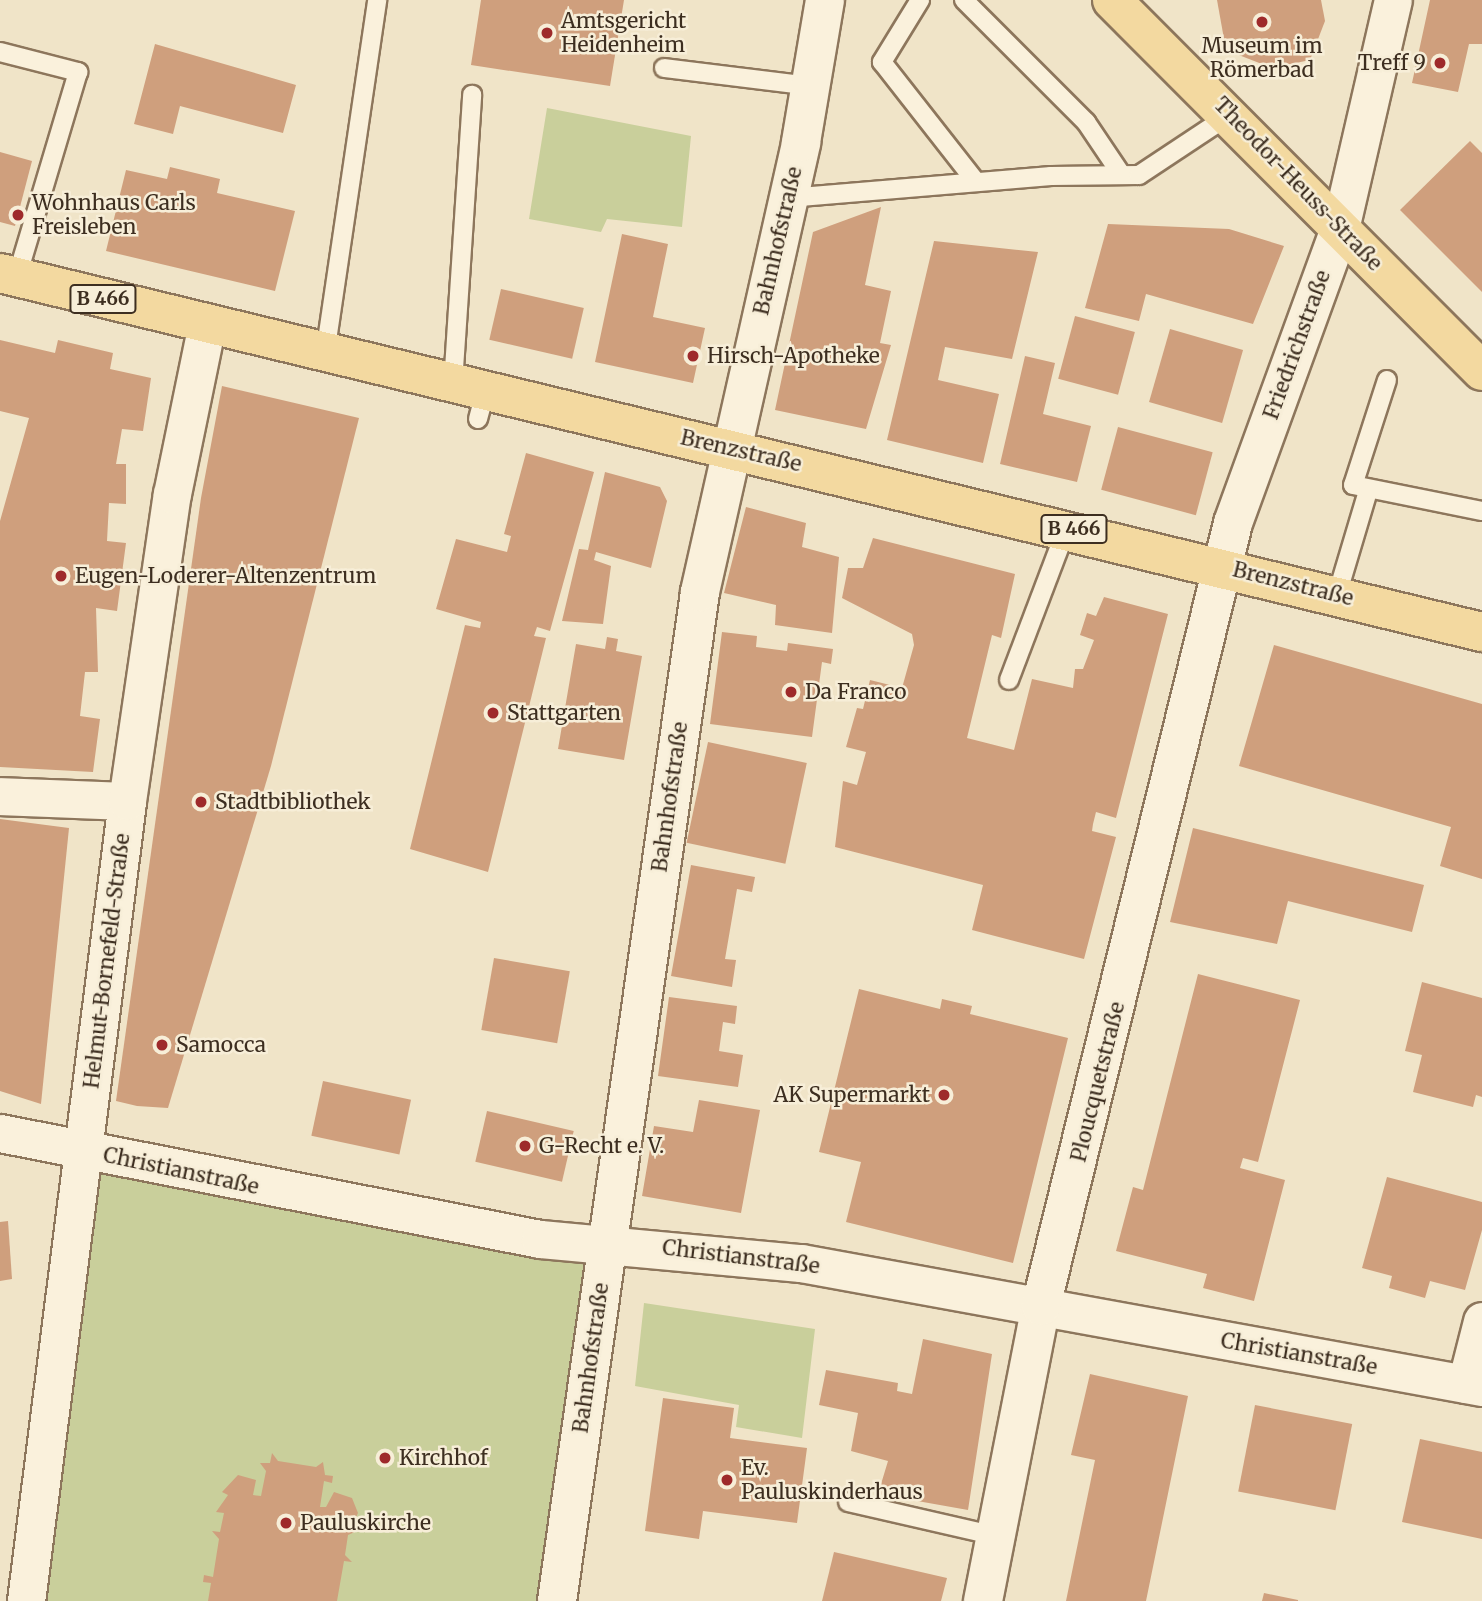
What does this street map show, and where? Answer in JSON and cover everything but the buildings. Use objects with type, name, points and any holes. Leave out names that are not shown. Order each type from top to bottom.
[{"type":"main road","name":"Bahnhofstraße","points":[[557,1601],[692,644],[730,448],[788,198],[825,0]]},
{"type":"main road","name":"Theodor-Heuss-Straße","points":[[1112,0],[1231,114],[1340,229],[1482,370]]},
{"type":"main road","name":"Friedrichstraße","points":[[1222,565],[1246,480],[1340,229]]},
{"type":"main road","name":"Brenzstraße","points":[[8,275],[326,354],[472,398],[730,448],[1067,527],[1482,632]]},
{"type":"main road","name":"Ploucquetstraße","points":[[984,1601],[1041,1306],[1222,565]]},
{"type":"street","name":"Friedrichstraße","points":[[1340,229],[1393,0]]},
{"type":"street","name":"Helmut-Bornefeld-Straße","points":[[26,1601],[127,801],[172,494],[207,324]]},
{"type":"street","points":[[0,796],[127,801]]},
{"type":"street","name":"Christianstraße","points":[[0,1133],[540,1239],[608,1241],[801,1263],[1474,1386]]},
{"type":"street","points":[[1474,1386],[1482,1321]]},
{"type":"lane","points":[[326,354],[377,0]]},
{"type":"lane","points":[[920,0],[882,62],[976,182]]},
{"type":"lane","points":[[964,0],[1086,122],[1121,174]]},
{"type":"lane","points":[[0,52],[78,72],[8,275]]},
{"type":"lane","points":[[664,68],[811,86]]},
{"type":"lane","points":[[472,95],[472,398]]},
{"type":"lane","points":[[788,198],[976,182],[1139,175],[1231,114]]},
{"type":"lane","points":[[1387,380],[1353,485],[1368,491],[1482,511]]},
{"type":"lane","points":[[1337,595],[1368,491]]},
{"type":"lane","points":[[1009,680],[1067,527]]},
{"type":"lane","points":[[848,1502],[996,1536]]},
{"type":"green space","points":[[547,108],[691,136],[682,227],[607,219],[601,232],[529,219]]},
{"type":"green space","points":[[84,1168],[588,1259],[540,1601],[26,1601]]},
{"type":"green space","points":[[644,1303],[815,1329],[802,1438],[736,1427],[739,1405],[635,1386]]},
{"type":"place","name":"Museum im Römerbad","points":[[1262,22]]},
{"type":"place","name":"Amtsgericht Heidenheim","points":[[547,33]]},
{"type":"place","name":"Treff 9","points":[[1440,63]]},
{"type":"place","name":"Wohnhaus Carls Freisleben","points":[[18,215]]},
{"type":"place","name":"Hirsch-Apotheke","points":[[693,356]]},
{"type":"place","name":"Eugen-Loderer-Altenzentrum","points":[[61,576]]},
{"type":"place","name":"Da Franco","points":[[791,692]]},
{"type":"place","name":"Stattgarten","points":[[493,713]]},
{"type":"place","name":"Stadtbibliothek","points":[[201,802]]},
{"type":"place","name":"Samocca","points":[[162,1045]]},
{"type":"place","name":"AK Supermarkt","points":[[944,1095]]},
{"type":"place","name":"G-Recht e. V.","points":[[525,1146]]},
{"type":"place","name":"Kirchhof","points":[[385,1458]]},
{"type":"place","name":"Ev. Pauluskinderhaus","points":[[727,1480]]},
{"type":"place","name":"Pauluskirche","points":[[286,1523]]}]
